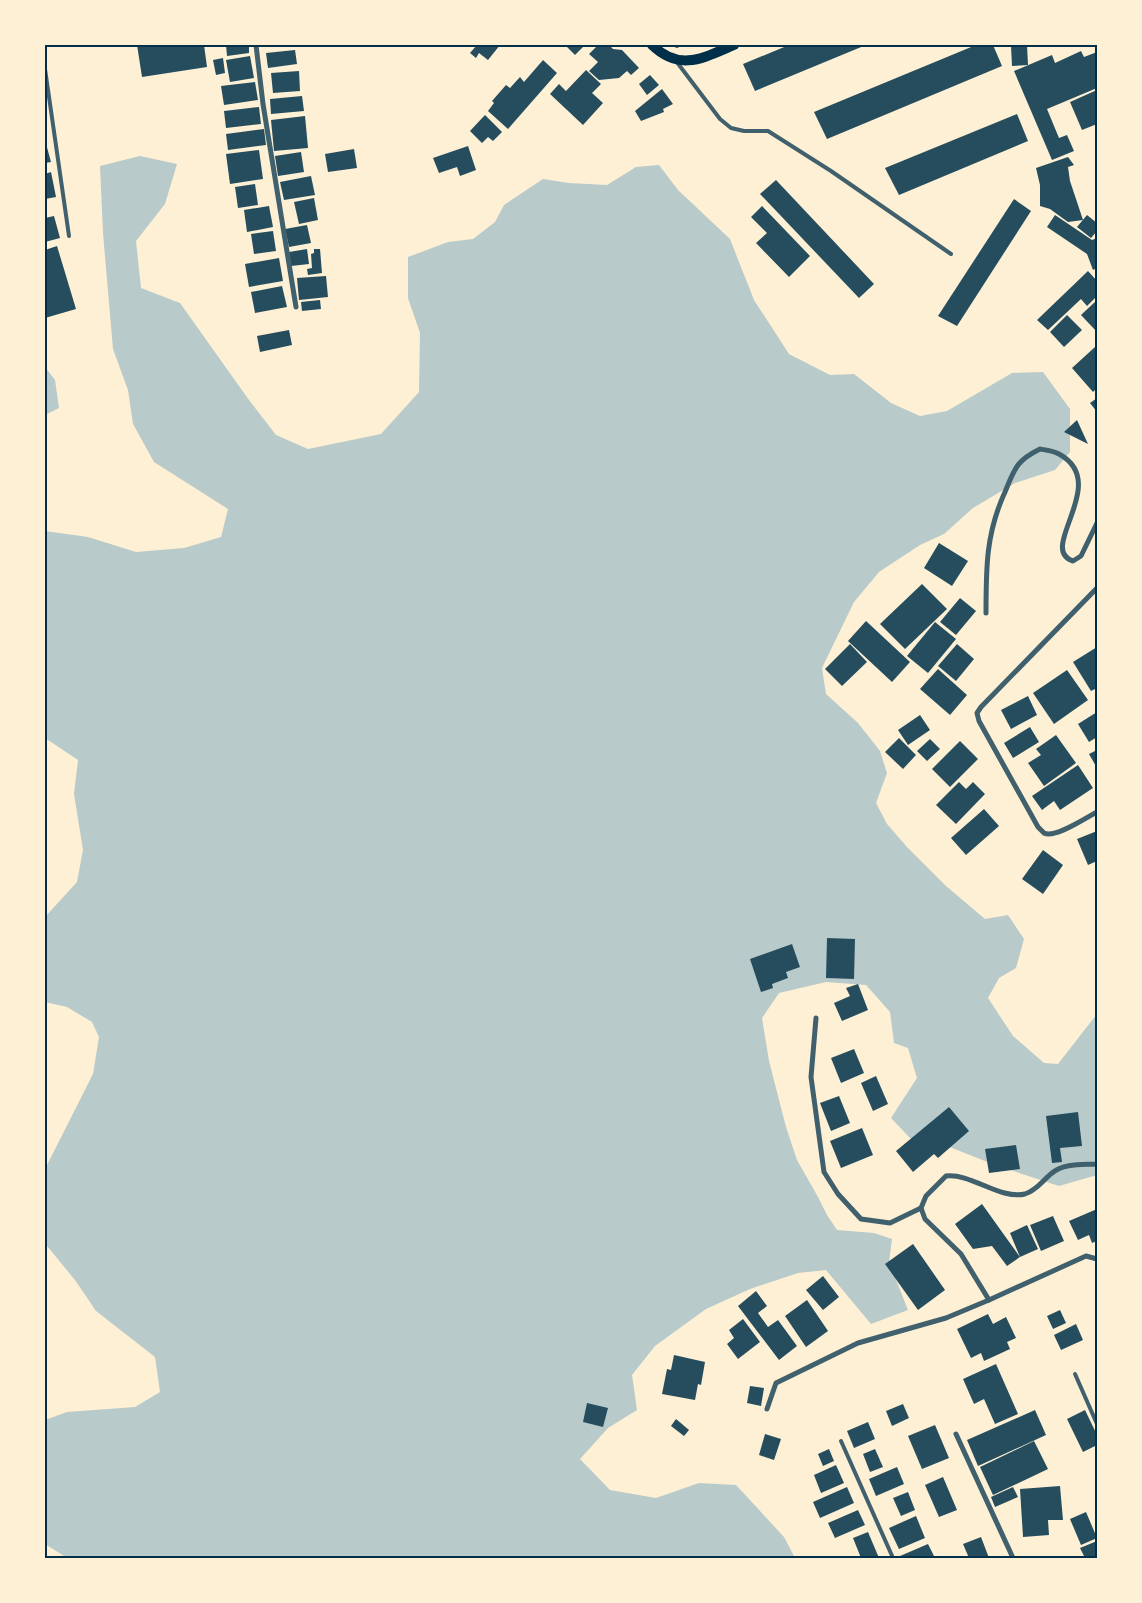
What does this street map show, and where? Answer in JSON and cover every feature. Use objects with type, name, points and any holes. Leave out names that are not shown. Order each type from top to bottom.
[{"type":"main road","points":[[652,45],[660,53],[675,60],[687,62],[699,60],[734,45]]},
{"type":"street","points":[[256,45],[263,104],[296,306]]},
{"type":"street","points":[[986,613],[986,565],[991,529],[998,506],[1017,465],[1026,456],[1040,449],[1058,454],[1072,464],[1078,472],[1080,482],[1078,496],[1067,526],[1063,545],[1063,552],[1067,559],[1073,561],[1081,556],[1097,524]]},
{"type":"street","points":[[1097,588],[980,707],[977,713],[979,721],[1034,819],[1044,833],[1059,832],[1097,812]]},
{"type":"street","points":[[816,1018],[811,1077],[824,1172],[838,1194],[861,1219],[890,1223],[921,1208],[926,1196],[946,1176],[959,1176],[1004,1193],[1024,1194],[1038,1187],[1054,1171],[1069,1166],[1097,1164]]},
{"type":"street","points":[[921,1208],[926,1219],[961,1254],[989,1300]]},
{"type":"street","points":[[767,1409],[776,1383],[858,1343],[946,1318],[1086,1256],[1097,1259]]},
{"type":"street","points":[[956,1434],[1013,1558]]},
{"type":"lane","points":[[675,60],[720,119],[730,128],[744,131],[768,131],[832,171],[951,254]]},
{"type":"lane","points":[[45,69],[69,236]]},
{"type":"lane","points":[[1075,1374],[1097,1424]]},
{"type":"lane","points":[[841,1442],[892,1558]]},
{"type":"shaded area","points":[[140,156],[177,164],[165,204],[136,241],[141,288],[180,303],[276,435],[308,449],[381,434],[419,392],[420,333],[408,298],[408,257],[448,242],[473,239],[495,222],[504,205],[543,179],[569,183],[607,185],[636,167],[659,165],[678,190],[730,239],[754,300],[789,354],[830,375],[854,374],[891,403],[920,416],[947,411],[1012,373],[1043,372],[1070,409],[1070,452],[1055,470],[1015,483],[973,508],[944,534],[920,545],[879,572],[854,602],[822,668],[826,694],[858,723],[880,751],[887,773],[876,803],[887,824],[946,886],[985,919],[1008,915],[1024,939],[1016,968],[999,978],[988,998],[1013,1036],[1044,1063],[1058,1064],[1097,1014],[1097,1175],[1059,1186],[995,1165],[937,1142],[910,1138],[891,1118],[917,1078],[908,1048],[894,1043],[890,1012],[866,985],[826,982],[779,993],[762,1018],[769,1061],[786,1127],[797,1160],[837,1230],[874,1233],[892,1239],[889,1262],[908,1310],[871,1324],[826,1270],[798,1273],[750,1289],[706,1309],[655,1346],[632,1375],[637,1410],[608,1428],[580,1459],[610,1490],[656,1498],[699,1483],[736,1485],[784,1537],[795,1558],[63,1558],[64,1556],[45,1544],[45,1420],[67,1412],[135,1407],[160,1392],[155,1357],[96,1311],[75,1280],[47,1246],[45,1237],[45,1169],[93,1074],[99,1037],[92,1022],[67,1007],[45,1002],[45,917],[77,882],[83,850],[74,794],[78,760],[45,738],[45,531],[88,537],[136,552],[184,548],[221,537],[228,509],[154,462],[133,424],[128,390],[113,349],[103,233],[100,166]]},
{"type":"shaded area","points":[[45,367],[55,380],[59,408],[45,415]]},
{"type":"building","points":[[137,45],[204,45],[207,67],[142,77]]},
{"type":"building","points":[[226,45],[249,45],[249,53],[227,56]]},
{"type":"building","points":[[477,45],[500,45],[488,60],[479,53],[476,58],[470,53]]},
{"type":"building","points":[[565,45],[585,45],[575,55]]},
{"type":"building","points":[[598,45],[609,45],[613,49],[622,50],[639,68],[631,75],[627,71],[619,78],[599,80],[589,71],[598,62],[589,54]]},
{"type":"building","points":[[669,45],[684,45],[677,48]]},
{"type":"building","points":[[789,45],[866,45],[755,91],[743,64]]},
{"type":"building","points":[[976,45],[993,45],[1002,66],[827,139],[814,112]]},
{"type":"building","points":[[1027,45],[1028,65],[1012,66],[1011,46]]},
{"type":"building","points":[[295,50],[297,64],[268,68],[266,53]]},
{"type":"building","points":[[1081,51],[1084,57],[1097,52],[1097,88],[1047,109],[1059,138],[1067,135],[1074,151],[1052,160],[1014,71],[1052,55],[1055,63]]},
{"type":"building","points":[[250,56],[254,78],[230,82],[226,60]]},
{"type":"building","points":[[223,58],[225,73],[216,75],[213,60]]},
{"type":"building","points":[[543,60],[557,73],[508,129],[488,111],[494,103],[492,101],[506,85],[510,88],[520,77],[524,82]]},
{"type":"building","points":[[586,70],[601,84],[592,93],[603,103],[583,125],[550,94],[559,84],[566,91]]},
{"type":"building","points":[[299,71],[300,91],[273,93],[271,73]]},
{"type":"building","points":[[650,75],[659,85],[647,95],[639,84]]},
{"type":"building","points":[[255,82],[258,100],[224,105],[221,86]]},
{"type":"building","points":[[662,89],[673,104],[663,109],[664,112],[641,121],[635,111]]},
{"type":"building","points":[[1097,90],[1097,124],[1082,130],[1070,102]]},
{"type":"building","points":[[302,96],[304,111],[271,114],[270,99]]},
{"type":"building","points":[[259,107],[261,124],[226,128],[224,111]]},
{"type":"building","points":[[1017,114],[1028,141],[899,195],[885,168]]},
{"type":"building","points":[[485,115],[502,132],[493,141],[488,137],[482,143],[470,131]]},
{"type":"building","points":[[305,116],[308,148],[274,151],[271,120]]},
{"type":"building","points":[[264,129],[266,145],[228,150],[226,134]]},
{"type":"building","points":[[45,140],[51,162],[45,163]]},
{"type":"building","points":[[468,146],[476,170],[460,176],[457,167],[439,173],[433,158]]},
{"type":"building","points":[[354,149],[357,168],[328,172],[325,154]]},
{"type":"building","points":[[259,150],[263,179],[230,184],[226,154]]},
{"type":"building","points":[[301,152],[304,172],[278,176],[275,156]]},
{"type":"building","points":[[1068,157],[1074,165],[1068,167],[1070,181],[1083,220],[1068,222],[1050,209],[1040,206],[1040,185],[1036,168]]},
{"type":"building","points":[[51,172],[56,197],[45,199],[45,174]]},
{"type":"building","points":[[311,176],[315,195],[284,200],[280,182]]},
{"type":"building","points":[[776,180],[874,284],[859,298],[760,194]]},
{"type":"building","points":[[255,184],[258,205],[238,208],[235,187]]},
{"type":"building","points":[[314,198],[318,220],[299,224],[294,202]]},
{"type":"building","points":[[1014,199],[1031,211],[957,326],[938,316]]},
{"type":"building","points":[[269,206],[273,227],[247,232],[244,210]]},
{"type":"building","points":[[762,206],[810,256],[789,277],[756,243],[767,233],[751,217]]},
{"type":"building","points":[[1055,215],[1092,240],[1097,238],[1097,268],[1093,270],[1087,254],[1047,227]]},
{"type":"building","points":[[1087,215],[1097,223],[1097,231],[1091,238],[1077,227]]},
{"type":"building","points":[[54,216],[60,238],[45,242],[45,218]]},
{"type":"building","points":[[307,225],[311,243],[289,247],[285,229]]},
{"type":"building","points":[[273,231],[276,251],[254,254],[251,234]]},
{"type":"building","points":[[57,246],[76,309],[45,318],[45,250]]},
{"type":"building","points":[[307,249],[309,264],[291,266],[289,252]]},
{"type":"building","points":[[314,249],[320,249],[322,273],[308,275],[307,269],[312,268],[311,254],[314,253]]},
{"type":"building","points":[[279,258],[283,281],[249,287],[245,264]]},
{"type":"building","points":[[1088,271],[1097,281],[1097,296],[1087,306],[1081,299],[1048,330],[1037,320]]},
{"type":"building","points":[[326,276],[328,297],[299,300],[297,278]]},
{"type":"building","points":[[282,286],[287,307],[255,313],[251,292]]},
{"type":"building","points":[[320,300],[321,309],[302,311],[301,302]]},
{"type":"building","points":[[1097,300],[1097,332],[1081,315]]},
{"type":"building","points":[[1067,315],[1082,330],[1064,347],[1050,332]]},
{"type":"building","points":[[289,330],[292,345],[260,352],[257,336]]},
{"type":"building","points":[[1095,347],[1097,349],[1097,388],[1093,392],[1072,368]]},
{"type":"building","points":[[1097,398],[1097,412],[1090,403]]},
{"type":"building","points":[[1077,420],[1088,444],[1064,432]]},
{"type":"building","points":[[939,543],[968,561],[952,586],[924,568]]},
{"type":"building","points":[[922,584],[947,609],[905,649],[880,624]]},
{"type":"building","points":[[960,598],[976,611],[956,635],[940,622]]},
{"type":"building","points":[[866,621],[910,662],[892,682],[848,641]]},
{"type":"building","points":[[935,622],[956,639],[928,673],[907,656]]},
{"type":"building","points":[[850,644],[867,662],[842,686],[825,669]]},
{"type":"building","points":[[957,644],[974,659],[956,681],[938,666]]},
{"type":"building","points":[[1097,647],[1097,688],[1091,691],[1073,662]]},
{"type":"building","points":[[938,669],[967,695],[950,715],[920,689]]},
{"type":"building","points":[[1067,670],[1088,700],[1054,724],[1033,693]]},
{"type":"building","points":[[1028,696],[1037,715],[1011,729],[1001,710]]},
{"type":"building","points":[[1097,712],[1097,737],[1089,742],[1078,724]]},
{"type":"building","points":[[920,715],[930,730],[908,745],[898,730]]},
{"type":"building","points":[[1030,727],[1039,742],[1013,758],[1004,743]]},
{"type":"building","points":[[1056,735],[1076,763],[1044,786],[1028,763],[1041,755],[1036,749]]},
{"type":"building","points":[[899,738],[916,755],[903,769],[885,752]]},
{"type":"building","points":[[930,739],[940,749],[927,761],[917,751]]},
{"type":"building","points":[[960,741],[978,759],[950,787],[932,769]]},
{"type":"building","points":[[1097,750],[1097,768],[1089,754]]},
{"type":"building","points":[[1078,765],[1093,788],[1060,810],[1054,801],[1042,810],[1032,796]]},
{"type":"building","points":[[959,782],[966,789],[973,782],[985,794],[956,824],[936,805]]},
{"type":"building","points":[[984,809],[999,826],[966,855],[951,838]]},
{"type":"building","points":[[1097,831],[1097,861],[1088,865],[1077,839]]},
{"type":"building","points":[[1043,850],[1063,865],[1043,894],[1022,879]]},
{"type":"building","points":[[827,938],[855,939],[854,979],[826,978]]},
{"type":"building","points":[[792,944],[800,967],[786,972],[788,978],[772,984],[773,988],[761,992],[750,959]]},
{"type":"building","points":[[858,984],[868,1010],[842,1021],[834,1003],[850,996],[846,988]]},
{"type":"building","points":[[854,1049],[864,1073],[841,1083],[831,1058]]},
{"type":"building","points":[[876,1076],[888,1104],[873,1111],[861,1083]]},
{"type":"building","points":[[839,1096],[850,1123],[831,1131],[820,1103]]},
{"type":"building","points":[[949,1107],[969,1131],[938,1158],[934,1154],[913,1172],[896,1151]]},
{"type":"building","points":[[1078,1112],[1082,1146],[1060,1148],[1062,1162],[1052,1163],[1046,1116]]},
{"type":"building","points":[[862,1128],[873,1155],[841,1168],[830,1141]]},
{"type":"building","points":[[1016,1145],[1020,1169],[989,1173],[985,1149]]},
{"type":"building","points":[[982,1204],[1020,1257],[1007,1266],[992,1246],[973,1249],[955,1224]]},
{"type":"building","points":[[1097,1209],[1097,1241],[1092,1243],[1089,1235],[1078,1240],[1069,1221]]},
{"type":"building","points":[[1053,1216],[1064,1241],[1041,1251],[1030,1225]]},
{"type":"building","points":[[1027,1225],[1038,1249],[1020,1257],[1010,1233]]},
{"type":"building","points":[[913,1244],[945,1290],[918,1310],[885,1264]]},
{"type":"building","points":[[823,1276],[839,1297],[823,1310],[806,1290]]},
{"type":"building","points":[[756,1291],[767,1306],[758,1313],[768,1327],[778,1320],[797,1346],[779,1360],[738,1306]]},
{"type":"building","points":[[807,1300],[828,1331],[806,1347],[785,1316]]},
{"type":"building","points":[[1060,1310],[1066,1323],[1053,1329],[1047,1316]]},
{"type":"building","points":[[988,1314],[993,1324],[1006,1317],[1016,1338],[1007,1342],[1010,1349],[984,1361],[981,1353],[971,1358],[957,1329]]},
{"type":"building","points":[[743,1319],[760,1342],[738,1359],[727,1344],[734,1338],[729,1330]]},
{"type":"building","points":[[1076,1324],[1083,1340],[1061,1350],[1054,1335]]},
{"type":"building","points":[[674,1355],[705,1362],[701,1385],[698,1384],[695,1400],[662,1394],[667,1369],[671,1370]]},
{"type":"building","points":[[996,1364],[1018,1414],[995,1424],[984,1399],[974,1404],[963,1379]]},
{"type":"building","points":[[750,1386],[764,1388],[761,1406],[747,1403]]},
{"type":"building","points":[[587,1403],[608,1408],[603,1427],[583,1422]]},
{"type":"building","points":[[903,1404],[909,1418],[892,1426],[886,1411]]},
{"type":"building","points":[[1035,1410],[1046,1435],[978,1466],[967,1440]]},
{"type":"building","points":[[1085,1410],[1097,1435],[1097,1445],[1083,1452],[1067,1419]]},
{"type":"building","points":[[676,1419],[689,1430],[684,1436],[671,1426]]},
{"type":"building","points":[[868,1422],[875,1439],[854,1448],[847,1431]]},
{"type":"building","points":[[935,1425],[949,1458],[922,1469],[908,1436]]},
{"type":"building","points":[[765,1434],[781,1439],[774,1460],[759,1455]]},
{"type":"building","points":[[1034,1441],[1048,1469],[993,1495],[980,1467]]},
{"type":"building","points":[[829,1449],[834,1461],[823,1466],[818,1454]]},
{"type":"building","points":[[875,1449],[883,1467],[870,1472],[863,1454]]},
{"type":"building","points":[[836,1465],[844,1483],[821,1493],[814,1475]]},
{"type":"building","points":[[897,1467],[904,1484],[876,1496],[869,1479]]},
{"type":"building","points":[[943,1477],[957,1510],[939,1517],[925,1485]]},
{"type":"building","points":[[1060,1486],[1063,1520],[1048,1520],[1049,1535],[1023,1537],[1020,1489]]},
{"type":"building","points":[[847,1487],[854,1503],[820,1518],[813,1502]]},
{"type":"building","points":[[1013,1487],[1018,1497],[995,1507],[991,1497]]},
{"type":"building","points":[[908,1492],[915,1510],[901,1516],[893,1498]]},
{"type":"building","points":[[858,1510],[865,1525],[835,1538],[828,1523]]},
{"type":"building","points":[[1086,1512],[1097,1538],[1081,1545],[1070,1519]]},
{"type":"building","points":[[916,1516],[925,1538],[899,1549],[889,1528]]},
{"type":"building","points":[[868,1532],[879,1558],[861,1558],[853,1538]]},
{"type":"building","points":[[981,1537],[989,1558],[969,1558],[963,1544]]},
{"type":"building","points":[[1097,1541],[1097,1558],[1085,1558],[1080,1548]]},
{"type":"building","points":[[928,1544],[934,1556],[929,1558],[901,1558],[900,1556]]}]
